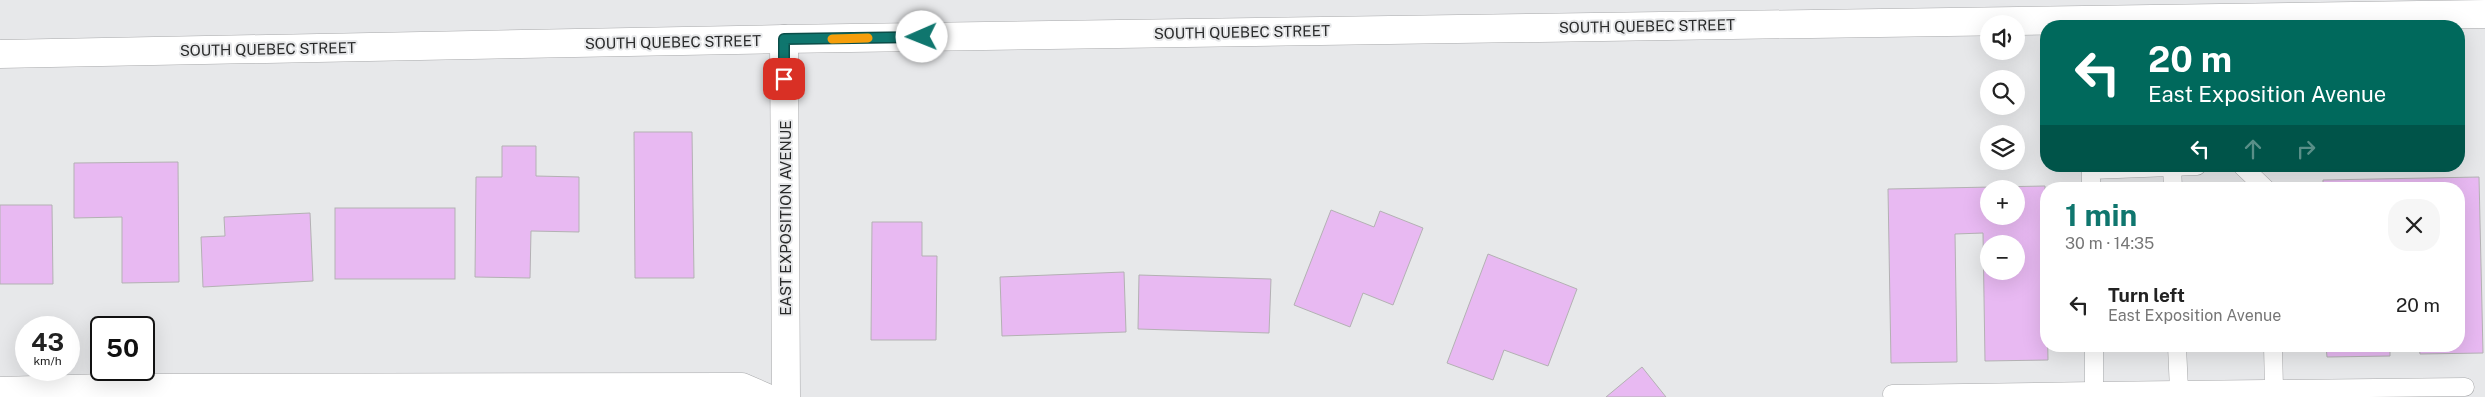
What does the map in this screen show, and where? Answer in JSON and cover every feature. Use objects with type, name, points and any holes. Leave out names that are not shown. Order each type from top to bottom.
[{"type":"main road","name":"SOUTH QUEBEC STREET","points":[[2247,20],[2485,14]]},
{"type":"main road","name":"SOUTH QUEBEC STREET","points":[[0,54],[784,39],[2040,24]]},
{"type":"main road","name":"EAST EXPOSITION AVENUE","points":[[784,39],[786,397]]},
{"type":"main road","points":[[0,391],[116,388],[742,386],[765,397]]},
{"type":"lane","points":[[2248,172],[2259,182]]},
{"type":"lane","points":[[2094,352],[2094,391]]},
{"type":"lane","points":[[2178,352],[2179,390]]},
{"type":"lane","points":[[2273,352],[2274,390]]},
{"type":"lane","points":[[1892,394],[2465,387]]},
{"type":"building","points":[[634,132],[692,132],[694,278],[635,278]]},
{"type":"building","points":[[502,146],[536,146],[536,176],[579,177],[579,232],[531,231],[530,278],[475,277],[476,177],[502,177]]},
{"type":"building","points":[[178,162],[179,282],[122,283],[122,217],[74,218],[74,163]]},
{"type":"building","points":[[2479,177],[2483,353],[2420,354],[2420,352],[2465,352],[2465,182],[2323,182],[2323,180]]},
{"type":"building","points":[[2025,186],[2040,186],[2040,352],[2048,352],[2048,360],[1985,361],[1984,280],[2025,280],[2025,235],[1983,235],[1983,233],[1955,234],[1957,362],[1891,363],[1888,189],[1980,187],[1980,225],[2025,225]]},
{"type":"building","points":[[0,205],[52,205],[53,284],[0,284]]},
{"type":"building","points":[[335,208],[455,208],[455,279],[335,279]]},
{"type":"building","points":[[1331,210],[1374,227],[1380,211],[1423,228],[1393,305],[1363,293],[1350,327],[1294,305]]},
{"type":"building","points":[[310,213],[313,281],[203,287],[201,237],[225,236],[224,217]]},
{"type":"building","points":[[872,222],[922,222],[922,256],[937,256],[936,340],[871,340]]},
{"type":"building","points":[[1488,254],[1577,289],[1548,366],[1504,350],[1493,380],[1447,363]]},
{"type":"building","points":[[1124,272],[1126,332],[1002,336],[1000,277]]},
{"type":"building","points":[[1139,275],[1271,279],[1269,333],[1138,329]]},
{"type":"building","points":[[2327,352],[2390,352],[2390,356],[2327,357]]},
{"type":"building","points":[[1642,367],[1666,397],[1606,397]]},
{"type":"slow traffic","points":[[832,39],[868,38]]},
{"type":"route","points":[[784,79],[784,39],[922,37]]}]
